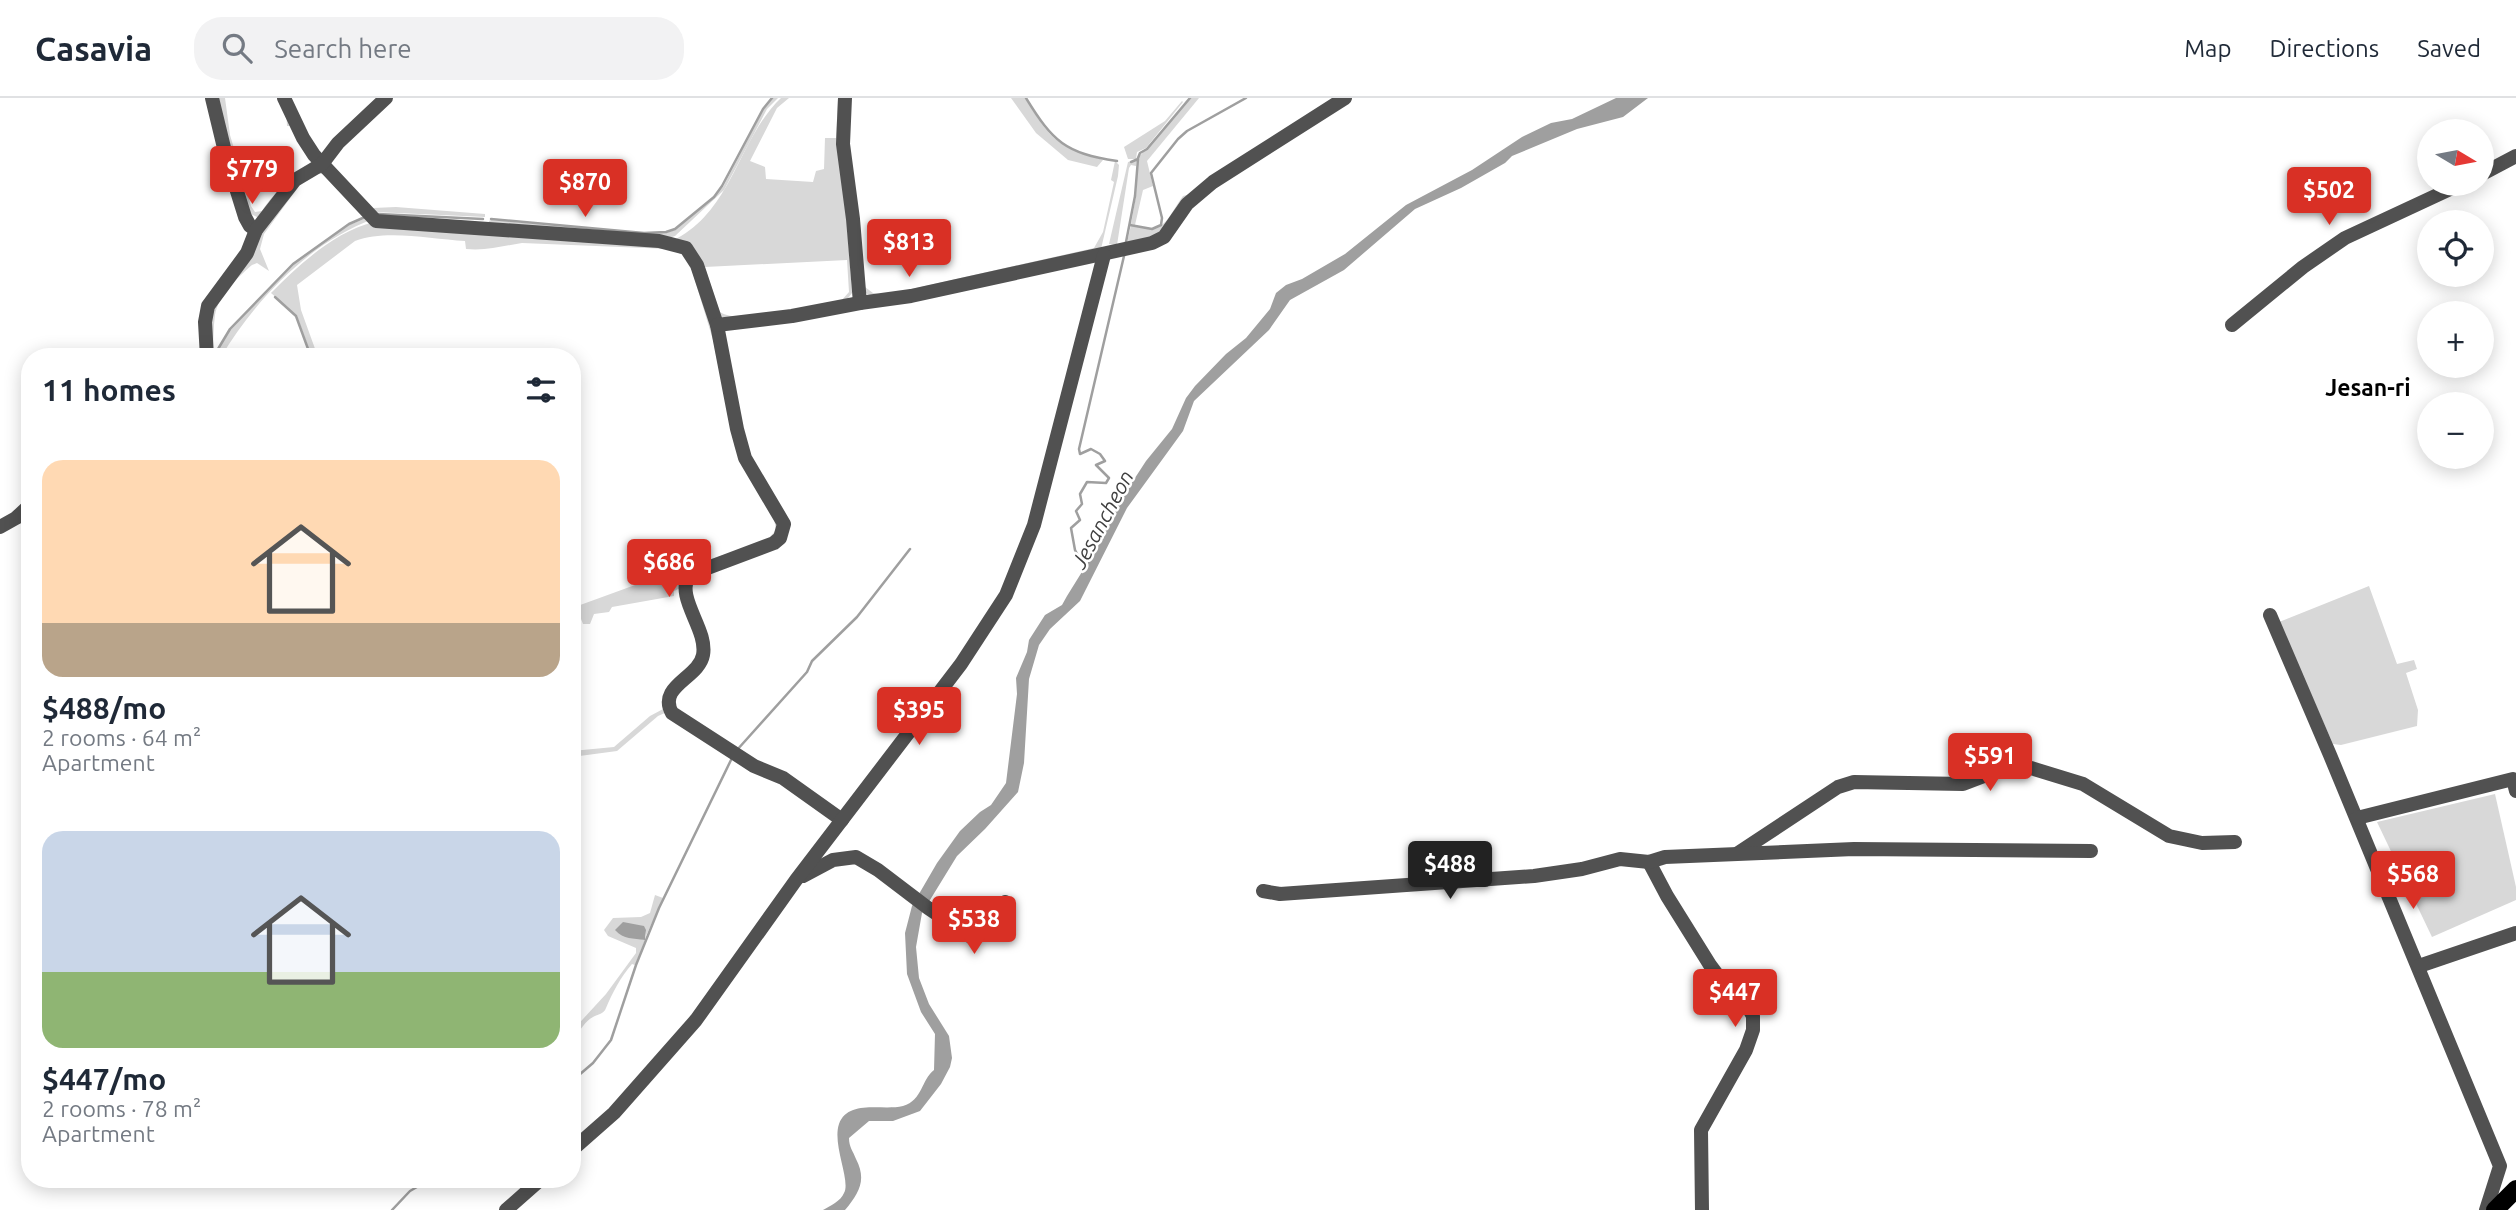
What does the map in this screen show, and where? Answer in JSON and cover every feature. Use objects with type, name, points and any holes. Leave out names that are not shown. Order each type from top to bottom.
[{"type":"main road","points":[[2495,1210],[2516,1189]]},
{"type":"street","points":[[212,98],[241,204],[250,226],[256,230]]},
{"type":"street","points":[[284,98],[303,138],[321,164],[376,220],[659,241],[686,248],[697,265],[717,325],[741,444],[746,458],[782,518],[783,530],[774,544],[689,575],[685,586],[702,638],[703,656],[694,673],[669,695],[669,707],[672,713],[731,753],[783,778],[842,820]]},
{"type":"street","points":[[206,348],[205,322],[208,306],[247,253],[256,230],[295,180],[321,164],[338,143],[386,98]]},
{"type":"street","points":[[845,98],[843,144],[860,303]]},
{"type":"street","points":[[717,325],[792,316],[911,296],[1152,243],[1164,237],[1187,204],[1213,182],[1345,98]]},
{"type":"street","points":[[2494,168],[2516,156]]},
{"type":"street","points":[[2232,325],[2303,267],[2345,238],[2435,196]]},
{"type":"street","points":[[581,1142],[614,1113],[696,1020],[796,880],[961,664],[1006,595],[1034,524],[1104,255]]},
{"type":"street","points":[[0,527],[21,513]]},
{"type":"street","points":[[2270,615],[2500,1166],[2486,1210]]},
{"type":"street","points":[[1737,854],[1838,787],[1854,782],[1963,784],[2005,768],[2018,767],[2045,771],[2083,784],[2169,836],[2202,843],[2235,842]]},
{"type":"street","points":[[2357,818],[2513,779],[2516,791]]},
{"type":"street","points":[[1263,891],[1280,894],[1418,883],[1459,883],[1557,873],[1620,859],[1649,862],[1665,857],[1895,849],[2091,851]]},
{"type":"street","points":[[796,880],[832,860],[856,857],[974,939],[988,930],[1005,902]]},
{"type":"street","points":[[1649,862],[1710,965],[1730,992],[1748,1007],[1753,1016],[1753,1030],[1746,1050],[1701,1130],[1702,1210]]},
{"type":"street","points":[[2419,967],[2516,933]]},
{"type":"street","points":[[506,1210],[531,1188]]},
{"type":"shaded area","points":[[217,98],[225,98],[230,135],[255,212],[262,211],[279,190],[313,161],[291,126],[287,126],[286,106],[318,163],[261,219],[251,214],[242,192]]},
{"type":"shaded area","points":[[773,98],[778,98],[767,109],[724,190],[675,236],[666,239],[488,226],[491,220],[644,233],[666,233],[675,230],[714,198],[723,187],[764,109]]},
{"type":"shaded area","points":[[781,98],[789,98],[777,108],[750,161],[765,167],[766,179],[813,182],[816,171],[824,169],[825,138],[836,138],[838,98],[852,293],[845,302],[745,321],[721,317],[704,278],[672,241],[692,228],[709,212],[766,115]],"holes":[[[847,260],[849,292],[841,301],[797,310],[760,316],[730,316],[720,312],[705,267]]]},
{"type":"shaded area","points":[[1011,98],[1025,98],[1056,140],[1074,150],[1103,160],[1097,167],[1068,160],[1036,133]]},
{"type":"shaded area","points":[[1191,98],[1199,98],[1147,161],[1153,186],[1143,190],[1135,225],[1131,224],[1138,158]]},
{"type":"shaded area","points":[[1616,98],[1648,98],[1623,117],[1577,129],[1512,156],[1505,163],[1461,188],[1415,209],[1344,270],[1290,300],[1269,330],[1194,401],[1183,431],[1127,508],[1080,601],[1050,629],[1039,645],[1029,679],[1024,763],[1018,792],[957,856],[922,913],[916,947],[919,978],[929,1004],[949,1036],[952,1058],[950,1067],[941,1084],[920,1111],[893,1121],[869,1121],[849,1138],[861,1173],[860,1186],[845,1210],[823,1210],[840,1198],[846,1187],[837,1133],[844,1116],[858,1109],[895,1107],[910,1103],[934,1070],[935,1034],[921,1012],[907,974],[905,933],[912,906],[937,863],[960,831],[991,805],[1006,783],[1017,694],[1016,678],[1029,640],[1045,615],[1062,605],[1098,546],[1118,504],[1146,461],[1172,429],[1186,398],[1226,354],[1246,338],[1270,309],[1276,293],[1286,285],[1302,279],[1345,254],[1406,205],[1472,170],[1522,137],[1551,123],[1572,119]]},
{"type":"shaded area","points":[[1182,101],[1146,148],[1137,152],[1136,159],[1128,159],[1124,147],[1165,121]]},
{"type":"shaded area","points":[[849,155],[865,287],[873,293],[885,295],[1094,248],[1103,232],[1114,182],[1111,180],[1115,161],[1119,165],[1101,249],[878,298],[867,294],[862,288]]},
{"type":"shaded area","points":[[1137,160],[1136,166],[1131,165],[1129,168],[1117,245],[1109,244],[1128,162]]},
{"type":"shaded area","points":[[1229,167],[1158,236],[1127,243],[1131,225],[1143,228],[1158,227],[1168,219],[1183,196]]},
{"type":"shaded area","points":[[318,170],[324,174],[313,174],[299,186],[264,234],[260,249],[269,271],[257,263],[252,265],[224,294],[215,315],[211,348],[213,304],[257,239],[302,180]]},
{"type":"shaded area","points":[[396,207],[485,214],[485,217],[375,212],[373,208]]},
{"type":"shaded area","points":[[369,217],[373,219],[350,229],[306,258],[268,294],[227,348],[219,348],[230,329],[293,264],[349,225]]},
{"type":"shaded area","points":[[374,222],[383,227],[662,244],[684,250],[696,267],[714,326],[739,447],[780,519],[781,534],[761,549],[688,575],[683,587],[674,591],[674,596],[612,607],[609,612],[594,614],[590,624],[583,624],[581,605],[745,548],[769,538],[776,530],[774,519],[735,448],[713,340],[690,264],[683,255],[670,249],[522,243],[466,249],[465,241],[394,235],[367,237],[355,241],[297,285],[301,310],[315,348],[309,348],[297,316],[271,293],[331,241]]},
{"type":"shaded area","points":[[2369,586],[2397,664],[2414,660],[2417,669],[2406,673],[2418,710],[2417,726],[2341,745],[2333,744],[2279,622]]},
{"type":"shaded area","points":[[665,708],[667,712],[658,716],[617,751],[581,756],[581,750],[614,747],[650,716]]},
{"type":"shaded area","points":[[2495,794],[2516,887],[2516,900],[2432,937],[2377,822]]},
{"type":"shaded area","points":[[655,895],[663,898],[646,936],[646,930],[641,939],[645,940],[635,965],[632,964],[624,975],[604,1012],[590,1019],[581,1029],[581,1021],[606,994],[636,953],[636,948],[608,936],[604,930],[613,918],[641,917],[650,913]]},
{"type":"shaded area","points":[[623,922],[644,926],[645,940],[618,933],[615,930]]},
{"type":"waterway","points":[[491,219],[644,233],[675,229],[714,197],[763,109],[772,98]]},
{"type":"waterway","points":[[1026,98],[1044,125],[1062,143],[1085,154],[1117,161]]},
{"type":"waterway","points":[[1138,158],[1190,98]]},
{"type":"waterway","points":[[1130,225],[1152,229],[1161,225],[1162,218],[1151,173],[1187,131],[1246,98]]},
{"type":"waterway","points":[[1126,242],[1135,196],[1138,159],[1131,162]]},
{"type":"waterway","points":[[378,214],[483,219]]},
{"type":"waterway","points":[[219,348],[230,329],[293,264],[349,224],[365,217]]},
{"type":"waterway","name":"Jesancheon","points":[[1086,570],[1075,550],[1071,528],[1080,520],[1076,511],[1082,504],[1080,494],[1087,482],[1106,483],[1109,478],[1096,465],[1105,461],[1100,454],[1091,449],[1080,454],[1079,449],[1124,256]]},
{"type":"waterway","points":[[275,297],[296,316],[308,348]]},
{"type":"waterway","points":[[737,750],[807,672],[812,661],[857,617],[910,549]]},
{"type":"waterway","points":[[581,1073],[611,1040],[636,965],[659,908],[731,760]]},
{"type":"waterway","points":[[392,1210],[415,1188]]},
{"type":"district","name":"Jesan-ri","points":[[2368,387]]}]
